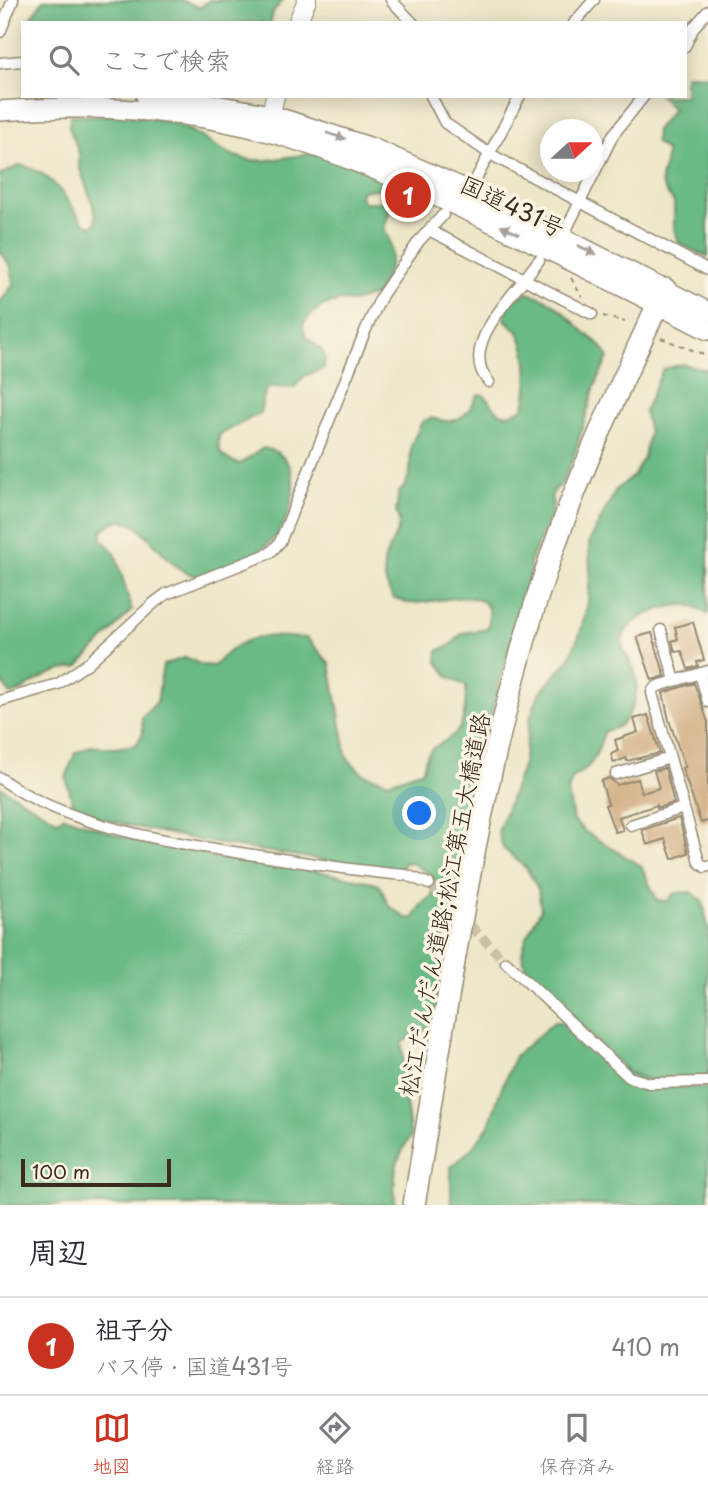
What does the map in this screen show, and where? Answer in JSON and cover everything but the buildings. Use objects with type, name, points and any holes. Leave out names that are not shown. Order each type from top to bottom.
[{"type":"highway","points":[[0,99],[21,96]]},
{"type":"highway","name":"国道431号","points":[[163,98],[271,114],[366,164],[528,238],[662,297],[708,312]]},
{"type":"highway","name":"国道431号","points":[[0,111],[84,107],[130,109],[202,118],[271,114]]},
{"type":"highway","name":"国道431号","points":[[662,297],[708,330]]},
{"type":"highway","name":"松江だんだん道路;松江第五大橋道路","points":[[414,1205],[472,862],[517,668],[562,525],[662,297]]},
{"type":"main road","points":[[297,21],[307,0]]},
{"type":"street","points":[[0,32],[13,0]]},
{"type":"street","points":[[391,0],[411,21]]},
{"type":"street","points":[[576,21],[594,0]]},
{"type":"street","points":[[687,42],[694,27],[708,11]]},
{"type":"street","points":[[0,63],[21,61]]},
{"type":"street","points":[[432,98],[445,124],[490,154],[708,270]]},
{"type":"street","points":[[477,177],[519,98]]},
{"type":"street","points":[[567,228],[613,135],[642,98]]},
{"type":"street","points":[[0,701],[58,684],[87,664],[166,594],[270,553],[280,541],[382,295],[443,215]]},
{"type":"street","points":[[429,230],[592,314]]},
{"type":"street","points":[[489,382],[480,368],[480,351],[489,323],[538,260]]},
{"type":"street","points":[[661,630],[675,681]]},
{"type":"street","points":[[708,702],[704,672],[655,688],[652,693],[699,862],[705,867],[708,866]]},
{"type":"street","points":[[617,774],[670,758]]},
{"type":"street","points":[[0,778],[36,799],[115,828],[205,847],[407,875],[429,884]]},
{"type":"street","points":[[631,825],[683,808]]},
{"type":"street","points":[[506,962],[629,1077],[649,1083],[708,1082]]},
{"type":"path","points":[[661,338],[708,356]]},
{"type":"green space","points":[[43,0],[182,0],[200,8],[209,0],[283,0],[272,14],[271,21],[29,21]]},
{"type":"green space","points":[[687,75],[708,76],[708,257],[679,244],[674,229],[674,202],[662,186],[661,176],[666,151],[655,142],[656,130],[673,109],[662,98],[687,98]]},
{"type":"green space","points":[[71,115],[125,116],[165,121],[244,159],[264,160],[304,154],[324,154],[338,158],[388,183],[383,188],[361,191],[360,197],[364,202],[385,202],[391,207],[384,229],[391,246],[391,255],[388,271],[375,295],[353,302],[341,301],[324,305],[311,314],[303,325],[305,336],[323,352],[324,368],[304,376],[294,388],[270,387],[265,391],[260,413],[219,435],[222,455],[234,462],[240,464],[263,448],[277,453],[286,461],[292,473],[292,501],[281,528],[273,539],[259,551],[234,565],[207,575],[192,575],[179,568],[141,530],[128,522],[115,521],[102,531],[102,540],[115,553],[132,610],[78,667],[54,672],[11,695],[0,679],[0,302],[13,285],[11,267],[0,251],[0,175],[21,165],[33,169],[58,188],[85,224],[93,226],[96,222],[95,211],[69,127]]},
{"type":"green space","points":[[525,293],[556,306],[599,344],[608,357],[595,386],[573,459],[562,483],[551,497],[553,504],[549,520],[530,561],[530,573],[491,714],[463,842],[456,894],[444,933],[439,1000],[430,1027],[402,1043],[410,1076],[406,1104],[411,1137],[401,1153],[396,1169],[395,1205],[3,1205],[0,1203],[0,787],[57,820],[64,816],[120,836],[199,852],[213,858],[296,867],[372,882],[380,886],[389,906],[406,918],[414,918],[421,905],[433,895],[433,876],[410,862],[403,863],[402,869],[387,870],[213,843],[99,818],[73,804],[66,778],[75,753],[91,746],[115,748],[136,745],[143,733],[142,717],[157,702],[163,665],[186,657],[201,665],[214,666],[246,641],[267,637],[307,638],[330,664],[347,758],[363,774],[389,782],[423,770],[425,760],[433,748],[458,730],[465,709],[466,686],[449,677],[437,661],[438,651],[451,645],[463,633],[487,629],[489,613],[485,603],[475,599],[408,603],[393,598],[386,582],[384,565],[399,525],[396,512],[399,492],[405,486],[410,472],[411,445],[422,422],[431,418],[448,421],[460,418],[470,409],[478,394],[484,395],[500,413],[509,414],[524,407],[528,380],[523,342],[518,332],[504,318],[508,305]]},
{"type":"green space","points":[[683,364],[708,370],[708,614],[695,607],[680,605],[651,613],[633,623],[627,630],[622,642],[636,679],[632,709],[619,726],[604,731],[594,758],[586,769],[573,777],[568,791],[573,820],[584,831],[641,866],[657,900],[668,901],[675,893],[692,892],[703,902],[708,928],[708,1079],[650,1080],[629,1073],[526,969],[522,953],[527,936],[541,909],[538,889],[527,869],[503,848],[498,832],[523,764],[530,718],[539,694],[570,658],[581,630],[588,602],[589,542],[616,490],[634,475],[644,457],[649,432],[644,412],[663,369]]},
{"type":"green space","points":[[554,1022],[563,1022],[610,1065],[666,1087],[708,1088],[708,1205],[453,1205],[451,1167],[470,1150],[489,1126],[515,1056]]},
{"type":"tunnel","points":[[429,884],[506,962]]},
{"type":"place","name":"祖子分","points":[[408,195]]}]
